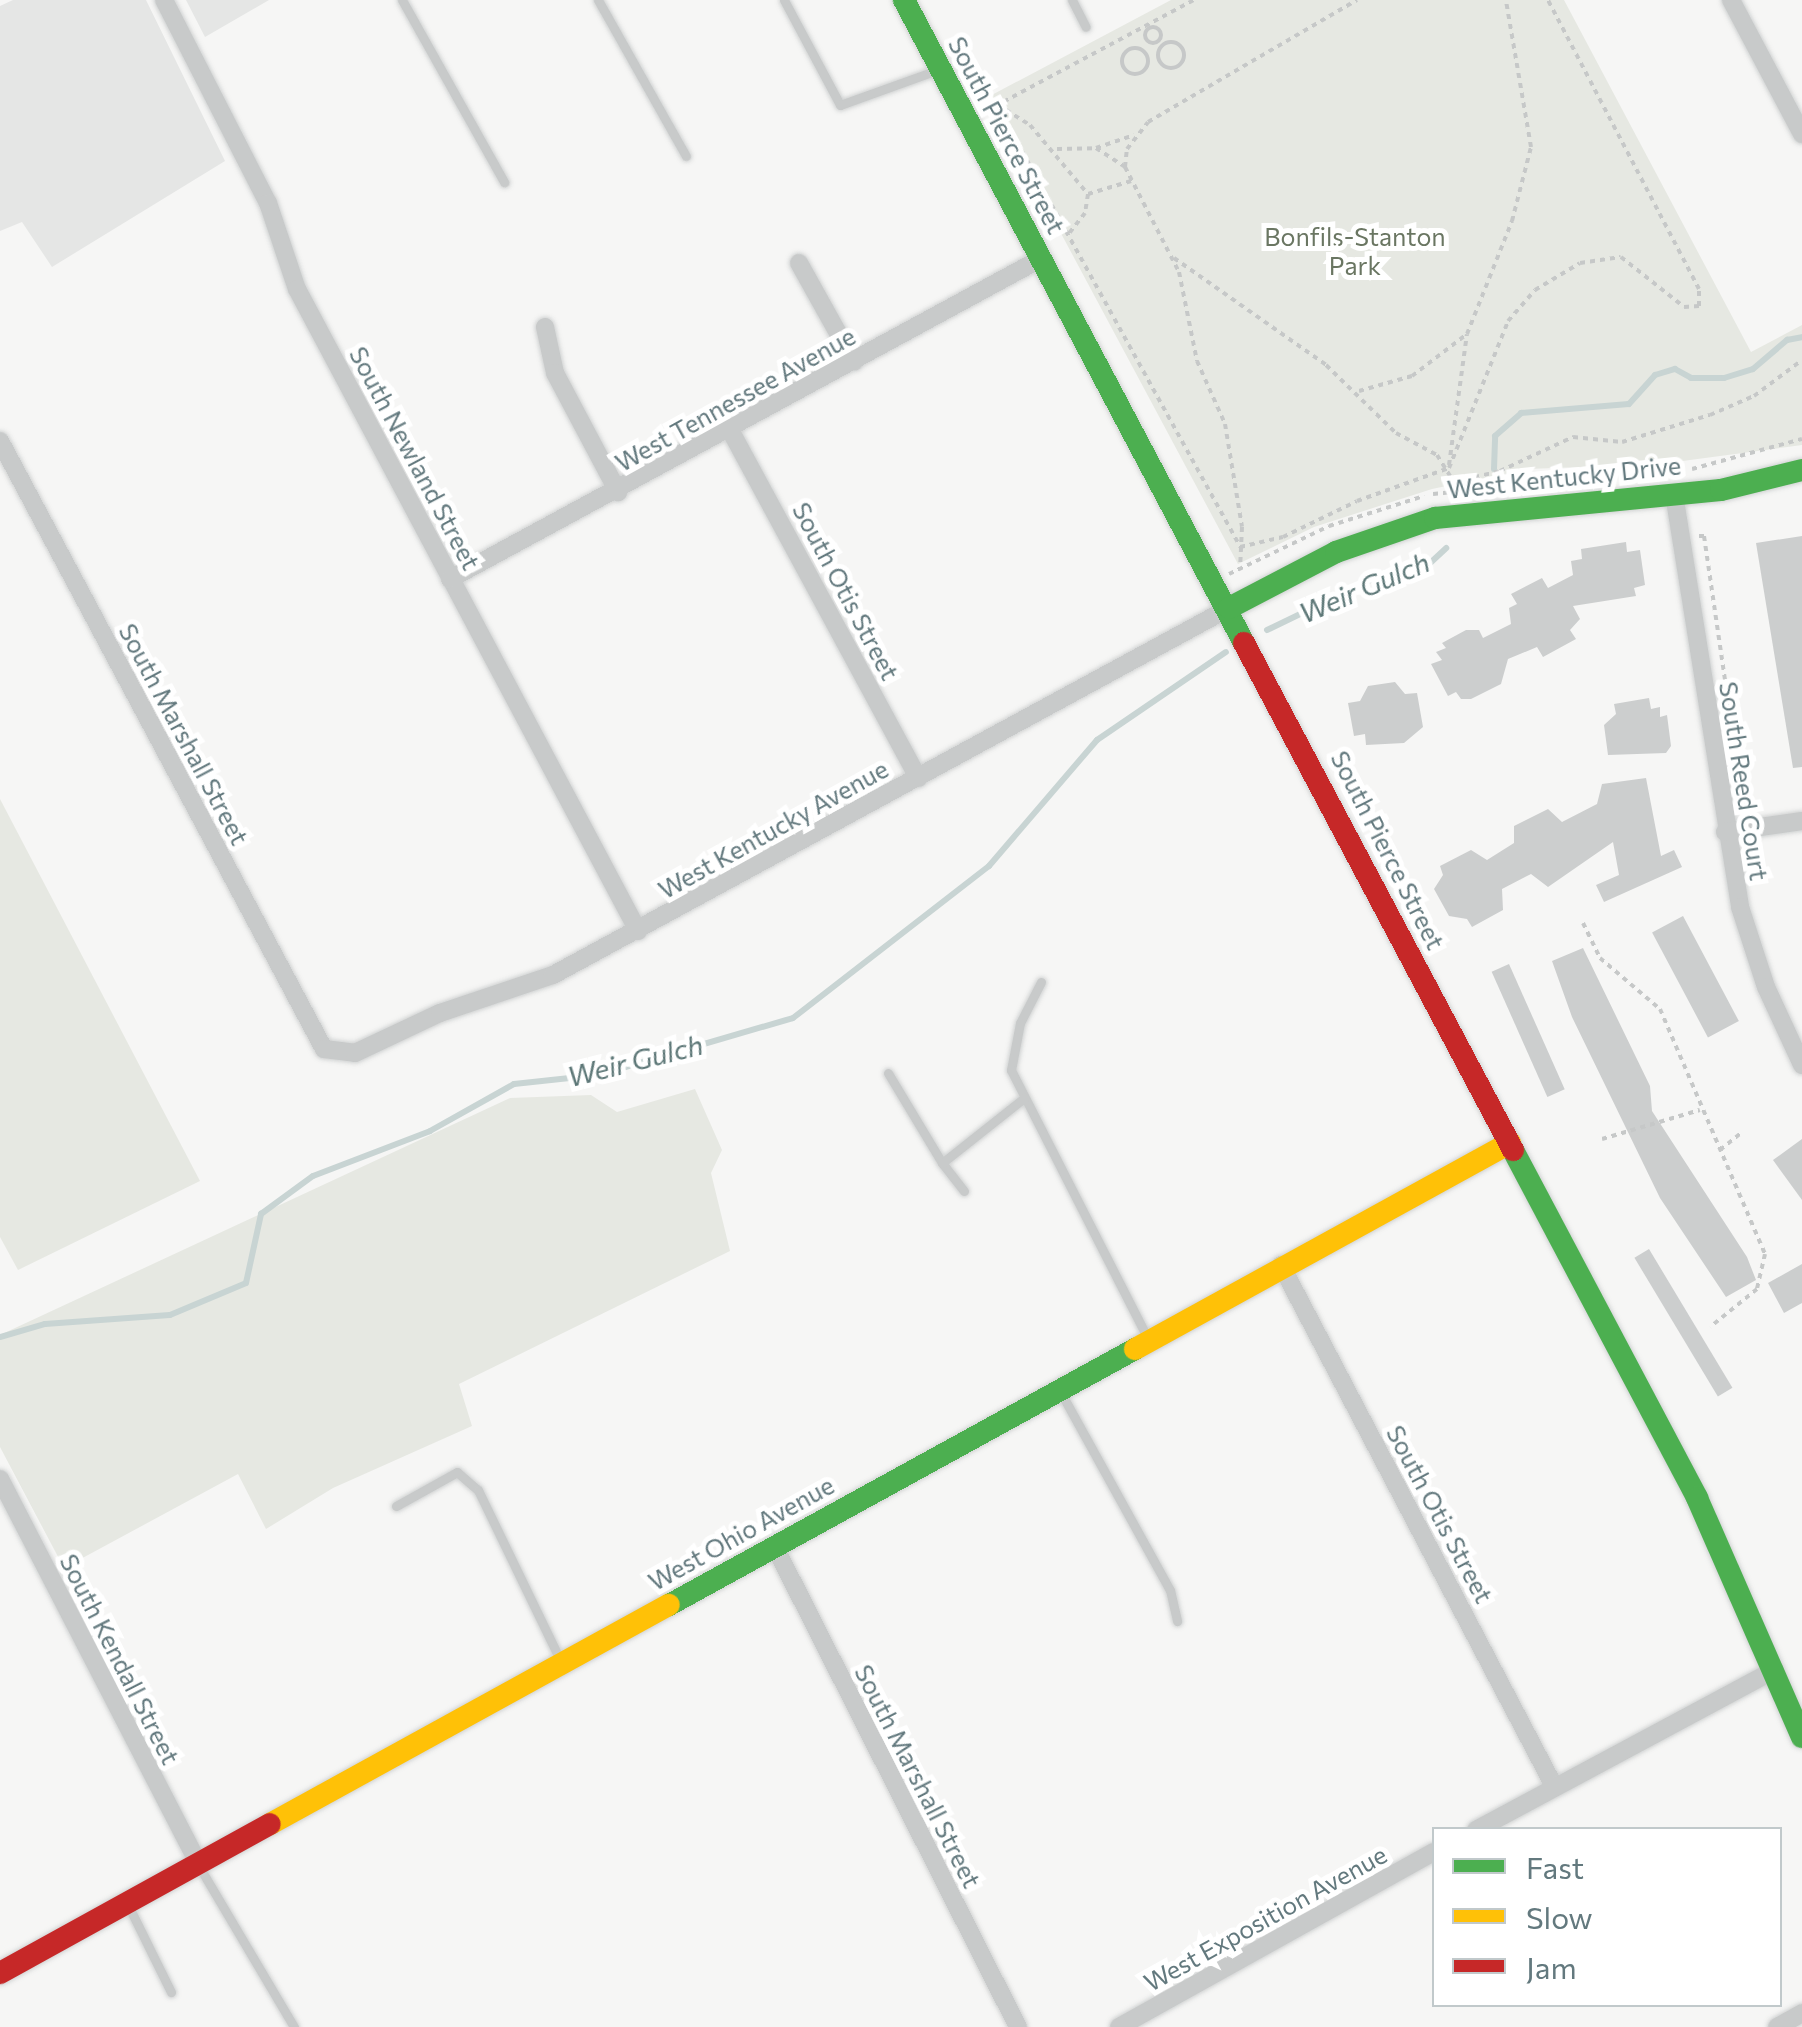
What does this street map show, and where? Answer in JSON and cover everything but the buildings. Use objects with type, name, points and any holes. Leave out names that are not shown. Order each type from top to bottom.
[{"type":"street","name":"South Newland Street","points":[[164,0],[268,203],[297,288],[638,931]]},
{"type":"street","name":"South Pierce Street","points":[[904,0],[1706,1514],[1802,1736]]},
{"type":"street","points":[[1731,0],[1802,134]]},
{"type":"street","name":"West Tennessee Avenue","points":[[450,579],[618,492],[1042,258]]},
{"type":"street","points":[[799,263],[854,362]]},
{"type":"street","points":[[545,328],[555,374],[618,492]]},
{"type":"street","name":"South Otis Street","points":[[730,428],[918,778]]},
{"type":"street","name":"South Marshall Street","points":[[0,441],[324,1049]]},
{"type":"street","name":"West Kentucky Drive","points":[[1229,608],[1336,552],[1434,518],[1674,494],[1802,470]]},
{"type":"street","name":"South Reed Court","points":[[1674,494],[1725,832],[1756,962],[1802,1065]]},
{"type":"street","name":"West Kentucky Avenue","points":[[324,1049],[355,1053],[440,1013],[553,975],[1229,608]]},
{"type":"street","points":[[1725,832],[1802,821]]},
{"type":"street","name":"West Ohio Avenue","points":[[0,1973],[196,1861],[1510,1143]]},
{"type":"street","name":"South Otis Street","points":[[1281,1265],[1554,1786]]},
{"type":"street","name":"South Kendall Street","points":[[0,1479],[196,1861]]},
{"type":"street","name":"South Marshall Street","points":[[775,1547],[1018,2027]]},
{"type":"street","points":[[1481,1827],[1775,1670]]},
{"type":"street","name":"West Exposition Avenue","points":[[1119,2027],[1432,1853]]},
{"type":"street","points":[[1777,2027],[1802,2013]]},
{"type":"lane","points":[[402,0],[504,182]]},
{"type":"lane","points":[[598,0],[686,156]]},
{"type":"lane","points":[[784,0],[840,105],[941,69]]},
{"type":"lane","points":[[1072,0],[1086,27]]},
{"type":"lane","points":[[1040,982],[1011,1056],[1024,1098],[1148,1339]]},
{"type":"lane","points":[[888,1073],[964,1191]]},
{"type":"lane","points":[[942,1162],[1024,1098]]},
{"type":"lane","points":[[1058,1389],[1170,1590],[1177,1621]]},
{"type":"lane","points":[[396,1506],[457,1472],[478,1490],[562,1663]]},
{"type":"lane","points":[[196,1861],[294,2027]]},
{"type":"lane","points":[[126,1900],[171,1992]]},
{"type":"path","points":[[987,111],[1194,0]]},
{"type":"path","points":[[1056,149],[1096,148],[1134,136],[1358,0]]},
{"type":"path","points":[[1456,486],[1449,468],[1467,334],[1512,221],[1531,147],[1506,0]]},
{"type":"path","points":[[1240,547],[1282,538],[1357,501],[1449,468],[1508,321],[1547,282],[1580,263],[1621,257],[1684,307],[1702,298],[1548,0]]},
{"type":"path","points":[[1163,45],[1182,48],[1179,65],[1162,64],[1163,45]]},
{"type":"path","points":[[1126,50],[1146,54],[1143,71],[1126,71],[1126,50]]},
{"type":"path","points":[[987,111],[1006,110],[1056,149],[1088,194],[1085,213],[1068,235]]},
{"type":"path","points":[[987,111],[1008,126],[1240,547]]},
{"type":"path","points":[[1125,167],[1134,136]]},
{"type":"path","points":[[1096,148],[1125,167],[1171,256],[1197,361],[1225,424],[1240,569]]},
{"type":"path","points":[[1088,194],[1132,181]]},
{"type":"path","points":[[1171,256],[1265,318],[1357,391],[1396,432],[1449,468]]},
{"type":"path","points":[[1357,391],[1412,376],[1467,334]]},
{"type":"path","points":[[1456,486],[1573,438],[1622,442],[1710,415],[1754,396],[1802,360]]},
{"type":"path","points":[[1683,470],[1734,462],[1802,439]]},
{"type":"path","points":[[1456,486],[1632,475]]},
{"type":"path","points":[[1704,536],[1740,782]]},
{"type":"path","points":[[1583,923],[1602,960],[1660,1009],[1766,1265],[1756,1289],[1710,1327]]},
{"type":"path","points":[[1602,1140],[1700,1110]]},
{"type":"path","points":[[1720,1150],[1741,1134]]},
{"type":"shaded area","points":[[13,0],[146,0],[225,161],[52,267],[22,222],[0,231],[0,6]]},
{"type":"shaded area","points":[[186,0],[269,0],[205,37]]},
{"type":"green space","name":"Bonfils-Stanton Park","points":[[1171,0],[1564,0],[1751,352],[1802,325],[1802,445],[1660,464],[1528,469],[1432,489],[1314,527],[1238,564],[988,97]]},
{"type":"green space","points":[[0,799],[200,1181],[18,1270],[0,1237]]},
{"type":"green space","points":[[695,1089],[722,1150],[711,1173],[730,1251],[459,1384],[472,1426],[333,1488],[266,1529],[238,1474],[64,1568],[0,1447],[0,1335],[510,1098],[591,1095],[617,1112]]},
{"type":"waterway","name":"Weir Gulch","points":[[1494,469],[1495,436],[1521,413],[1629,404],[1655,375],[1675,369],[1691,378],[1724,378],[1753,369],[1787,340],[1802,337]]},
{"type":"waterway","name":"Weir Gulch","points":[[1267,630],[1387,572],[1428,565],[1446,548]]},
{"type":"waterway","name":"Weir Gulch","points":[[0,1337],[45,1324],[170,1315],[246,1283],[261,1214],[313,1176],[430,1131],[514,1084],[598,1075],[793,1018],[989,866],[1097,740],[1226,652]]},
{"type":"traffic: fast","points":[[904,0],[1244,643]]},
{"type":"traffic: fast","points":[[1229,608],[1336,552],[1435,518],[1721,490],[1802,470]]},
{"type":"traffic: fast","points":[[1513,1150],[1697,1498],[1802,1737]]},
{"type":"traffic: fast","points":[[669,1605],[1135,1349]]},
{"type":"traffic: slow","points":[[1135,1349],[1510,1143]]},
{"type":"traffic: slow","points":[[270,1824],[669,1605]]},
{"type":"traffic: jam","points":[[1244,643],[1513,1150]]},
{"type":"traffic: jam","points":[[0,1973],[270,1824]]}]
